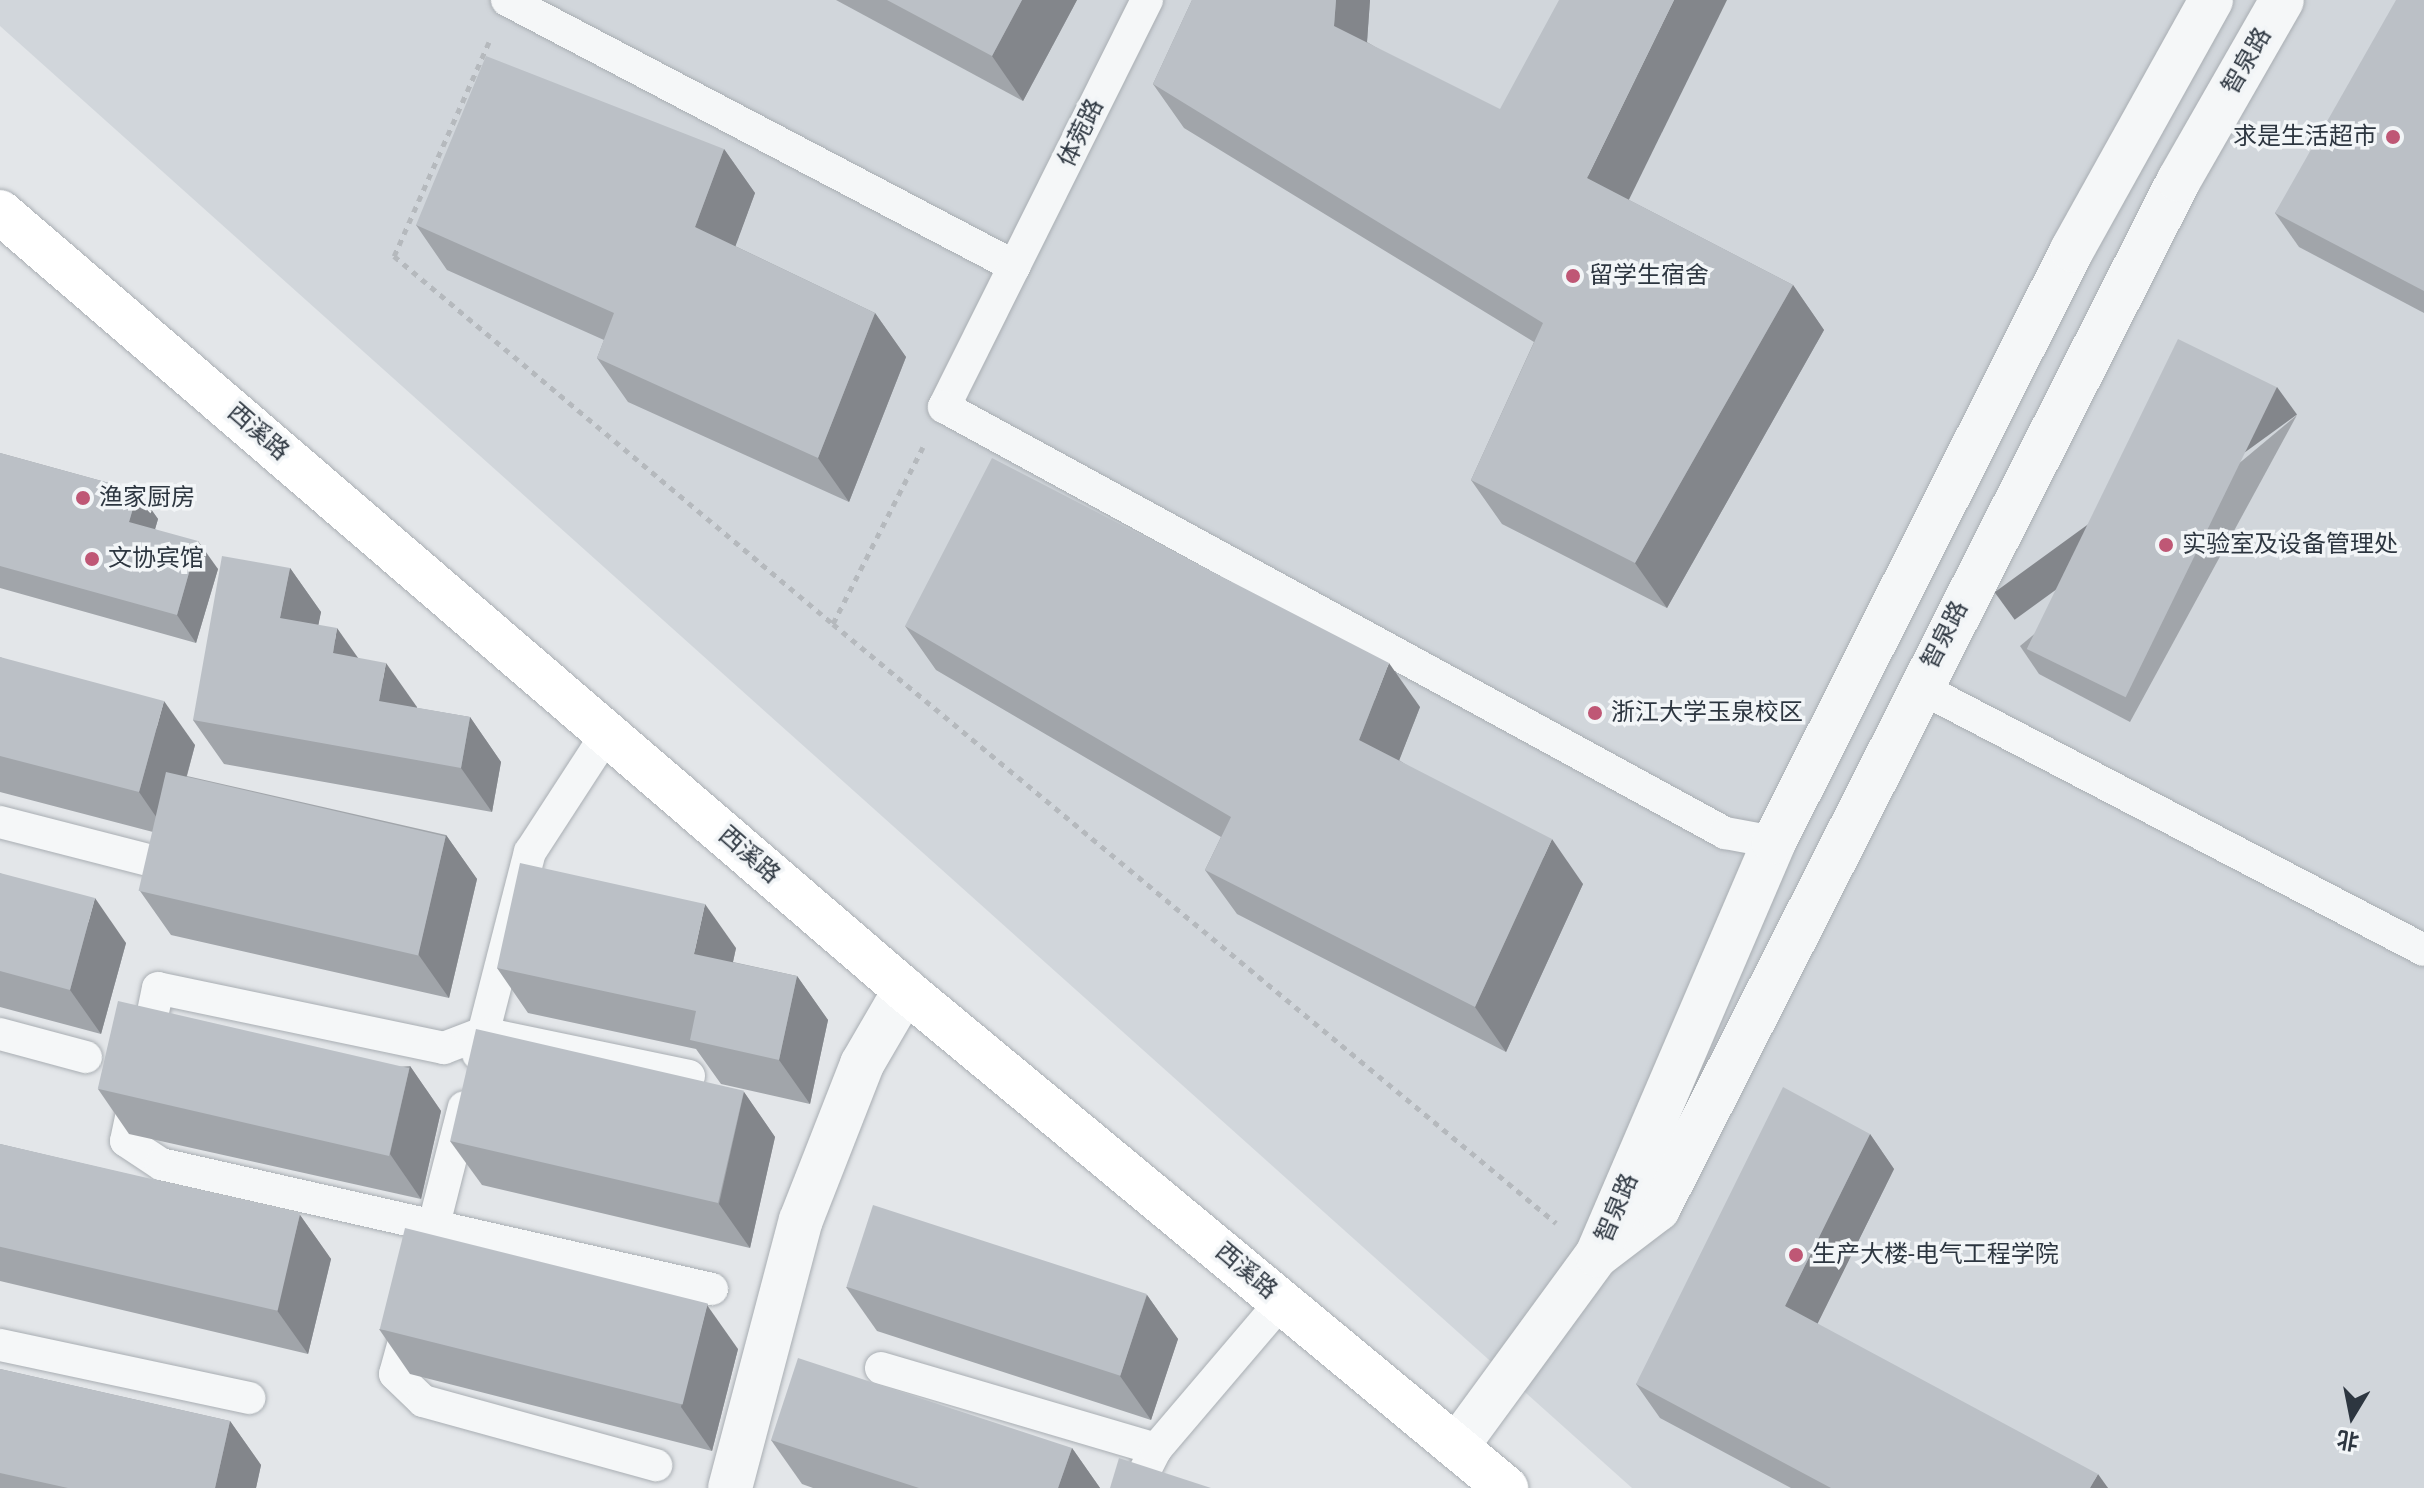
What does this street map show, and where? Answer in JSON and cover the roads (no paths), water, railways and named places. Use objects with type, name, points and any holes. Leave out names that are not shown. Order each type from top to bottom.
[{"type":"main road","name":"西溪路","points":[[0,212],[905,990],[1506,1488]]},
{"type":"street","name":"智泉路","points":[[1457,1446],[1597,1255],[1774,842],[2072,250],[2211,0]]},
{"type":"street","name":"智泉路","points":[[1597,1255],[1658,1209],[1919,687],[2179,180],[2282,0]]},
{"type":"street","points":[[730,1488],[801,1220],[862,1064],[905,990]]},
{"type":"lane","name":"体菀路","points":[[1147,0],[944,407],[1725,833],[1774,842]]},
{"type":"lane","points":[[506,2],[1014,266]]},
{"type":"lane","points":[[1919,687],[2424,950]]},
{"type":"lane","points":[[608,732],[530,852],[395,1374],[423,1401],[656,1465]]},
{"type":"lane","points":[[0,822],[156,862]]},
{"type":"lane","points":[[689,1076],[483,1033],[444,1048],[158,988],[126,1141],[161,1164],[435,1223],[712,1289]]},
{"type":"lane","points":[[0,1034],[86,1057]]},
{"type":"lane","points":[[1136,1488],[1156,1449],[1282,1301]]},
{"type":"lane","points":[[0,1345],[249,1398]]},
{"type":"lane","points":[[881,1368],[1156,1449]]},
{"type":"place","name":"求是生活超市","points":[[2393,137]]},
{"type":"place","name":"留学生宿舍","points":[[1573,276]]},
{"type":"place","name":"渔家厨房","points":[[83,498]]},
{"type":"place","name":"实验室及设备管理处","points":[[2166,545]]},
{"type":"place","name":"文协宾馆","points":[[92,559]]},
{"type":"place","name":"浙江大学玉泉校区","points":[[1595,713]]},
{"type":"place","name":"生产大楼-电气工程学院","points":[[1796,1255]]}]
